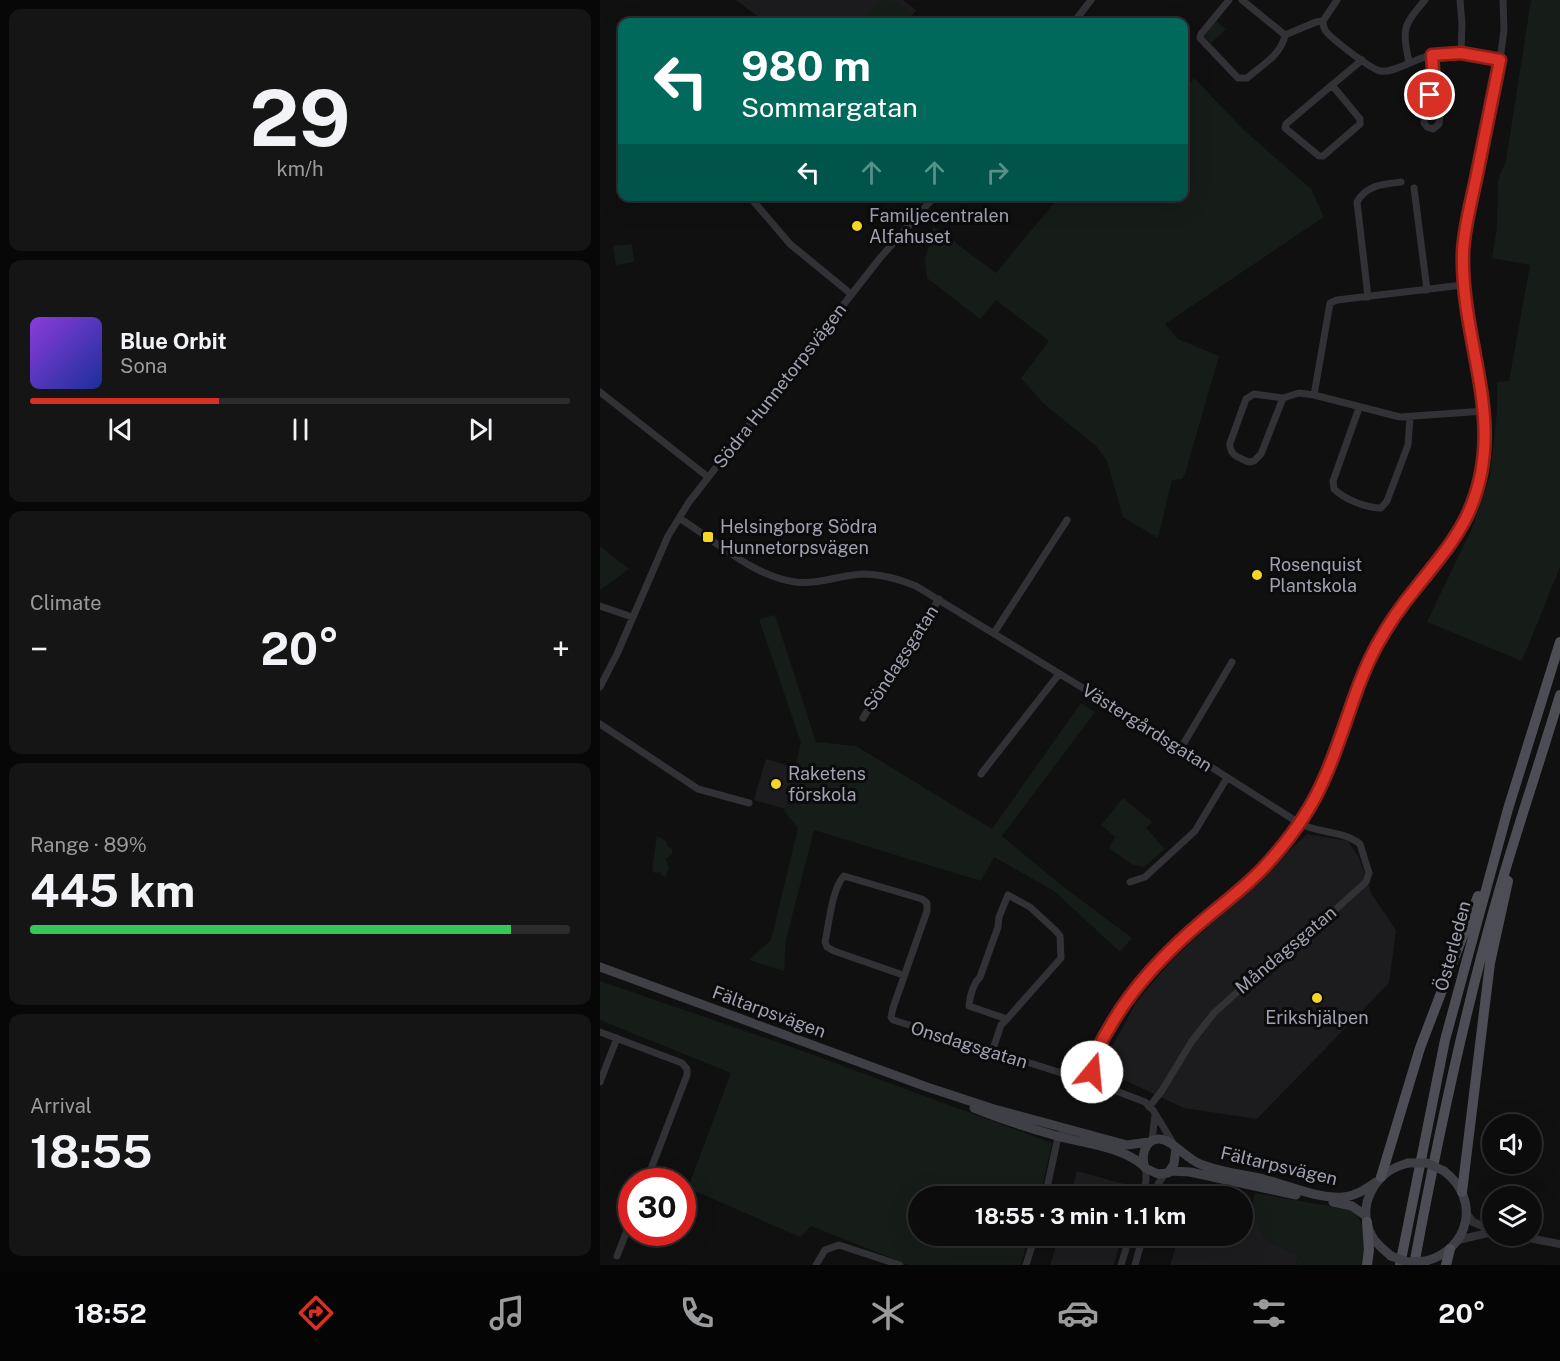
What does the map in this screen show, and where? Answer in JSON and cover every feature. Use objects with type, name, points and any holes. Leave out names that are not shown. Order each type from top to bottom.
[{"type":"main road","name":"Österleden","points":[[1400,1265],[1437,1073],[1497,849],[1560,642]]},
{"type":"main road","name":"Österleden","points":[[1414,1265],[1460,1040],[1497,897],[1560,694]]},
{"type":"main road","points":[[1367,1219],[1372,1236],[1380,1247],[1391,1256],[1408,1262],[1435,1259],[1450,1249],[1463,1231],[1466,1213],[1462,1192],[1490,963],[1521,819]]},
{"type":"main road","points":[[1367,1265],[1370,1250],[1367,1204],[1379,1179],[1420,1048],[1497,849]]},
{"type":"main road","name":"Fältarpsvägen","points":[[600,967],[927,1087],[994,1109],[1127,1144],[1150,1141]]},
{"type":"main road","name":"Fältarpsvägen","points":[[927,1087],[985,1113],[1058,1137],[1106,1148],[1130,1157],[1145,1168]]},
{"type":"main road","points":[[1163,1139],[1175,1146],[1175,1161],[1168,1172],[1155,1173],[1145,1168],[1144,1155],[1150,1141],[1163,1139]]},
{"type":"main road","name":"Fältarpsvägen","points":[[1175,1146],[1186,1157],[1201,1165],[1327,1196],[1353,1195],[1364,1191],[1379,1179]]},
{"type":"main road","points":[[1379,1179],[1392,1168],[1408,1163],[1427,1163],[1444,1171],[1455,1180],[1462,1192]]},
{"type":"main road","name":"Fältarpsvägen","points":[[1168,1172],[1190,1172],[1342,1203],[1359,1209],[1367,1219]]},
{"type":"main road","points":[[1446,1265],[1450,1249]]},
{"type":"street","points":[[1077,18],[1090,0]]},
{"type":"street","points":[[1229,0],[1200,38],[1238,78],[1247,78],[1279,51],[1284,44],[1285,35]]},
{"type":"street","points":[[1242,0],[1285,35]]},
{"type":"street","points":[[1285,35],[1323,21],[1337,0]]},
{"type":"street","points":[[1409,62],[1404,31],[1407,23],[1425,0]]},
{"type":"street","points":[[1460,0],[1461,53]]},
{"type":"street","points":[[1175,1146],[1155,1115],[1140,1099],[1099,1084],[1092,1072],[1095,1055],[1119,1011],[1147,974],[1184,937],[1258,873],[1281,848],[1299,823],[1324,779],[1376,647],[1408,598],[1449,548],[1477,490],[1485,453],[1484,411],[1463,285],[1465,235],[1500,60],[1504,30],[1503,0]]},
{"type":"street","points":[[1323,21],[1327,32],[1372,68],[1383,71],[1432,55],[1461,53],[1500,60]]},
{"type":"street","points":[[1432,55],[1434,85],[1442,102],[1439,126],[1433,129],[1424,123],[1426,101],[1434,85]]},
{"type":"street","points":[[1332,86],[1360,120],[1360,124],[1323,156],[1320,156],[1285,128],[1286,124],[1362,60]]},
{"type":"street","points":[[1368,297],[1358,202],[1368,190],[1377,185],[1401,183]]},
{"type":"street","points":[[1414,188],[1427,290]]},
{"type":"street","name":"Södra Hunnetorpsvägen","points":[[753,201],[790,244],[851,294]]},
{"type":"street","name":"Södra Hunnetorpsvägen","points":[[600,687],[668,536],[679,518],[708,477],[851,294],[931,201]]},
{"type":"street","points":[[1314,395],[1330,303],[1336,300],[1463,285]]},
{"type":"street","name":"Södra Hunnetorpsvägen","points":[[600,392],[708,477]]},
{"type":"street","points":[[1283,398],[1257,459],[1249,462],[1233,454],[1230,443],[1246,399],[1254,394],[1283,398],[1299,393],[1314,395],[1359,408],[1410,417],[1484,411]]},
{"type":"street","points":[[1359,408],[1333,482],[1334,489],[1339,494],[1373,508],[1381,508],[1387,501],[1408,445],[1410,417]]},
{"type":"street","name":"Västergårdsgatan","points":[[679,518],[752,566],[774,577],[812,582],[862,574],[883,575],[916,586],[1299,823]]},
{"type":"street","points":[[994,633],[1067,520]]},
{"type":"street","name":"Söndagsgatan","points":[[863,718],[939,599]]},
{"type":"street","points":[[600,606],[632,617]]},
{"type":"street","points":[[1181,748],[1232,662]]},
{"type":"street","points":[[981,774],[1059,674]]},
{"type":"street","points":[[600,724],[698,789],[749,803]]},
{"type":"street","points":[[1131,882],[1145,877],[1195,831],[1227,778]]},
{"type":"street","name":"Måndagsgatan","points":[[1149,1107],[1161,1092],[1192,1041],[1214,1013],[1245,985],[1284,956],[1367,880],[1369,873],[1358,842],[1299,823]]},
{"type":"street","name":"Onsdagsgatan","points":[[903,975],[827,947],[825,942],[835,893],[839,881],[844,876],[922,898],[927,903],[927,911],[891,1014],[893,1020],[1068,1075],[1075,1076],[1092,1072]]},
{"type":"street","points":[[992,1052],[1001,1025],[1061,958],[1060,936],[1030,907],[1008,895],[980,977],[975,982],[969,1006],[1006,1019]]},
{"type":"street","points":[[600,1032],[682,1064],[687,1071],[651,1168]]},
{"type":"street","points":[[600,1082],[617,1038]]},
{"type":"street","points":[[1150,1141],[1155,1115]]},
{"type":"street","points":[[1047,1186],[1058,1137],[1066,1132],[1079,1132]]},
{"type":"street","points":[[1145,1168],[1145,1186]]},
{"type":"street","points":[[1157,1186],[1168,1172]]},
{"type":"street","points":[[1466,1213],[1473,1222],[1482,1226]]},
{"type":"street","points":[[1458,1240],[1482,1234]]},
{"type":"street","points":[[1542,1241],[1560,1244]]},
{"type":"street","points":[[816,1265],[825,1250],[839,1245],[900,1265]]},
{"type":"street","points":[[617,1256],[621,1246]]},
{"type":"street","points":[[1026,1265],[1032,1246]]},
{"type":"street","points":[[1121,1265],[1127,1246]]},
{"type":"street","points":[[1135,1265],[1140,1246]]},
{"type":"shaded area","points":[[736,0],[903,0],[916,10],[910,18],[760,18]]},
{"type":"shaded area","points":[[879,0],[893,0],[912,14],[909,18],[864,18]]},
{"type":"shaded area","points":[[1531,0],[1560,0],[1560,567],[1522,661],[1427,622],[1472,528],[1490,475],[1497,412],[1497,382],[1509,381],[1530,265],[1492,258],[1497,228],[1498,180],[1506,161]]},
{"type":"shaded area","points":[[1216,21],[1226,29],[1211,43],[1205,35]]},
{"type":"shaded area","points":[[1194,78],[1244,130],[1311,189],[1324,217],[1165,324],[1178,339],[1219,356],[1185,474],[1182,479],[1172,480],[1158,538],[1123,517],[1107,461],[1096,446],[1044,404],[1021,378],[1049,341],[996,300],[980,319],[927,278],[925,261],[933,226],[996,273],[1056,201],[1188,201],[1188,86]]},
{"type":"shaded area","points":[[632,244],[634,262],[616,265],[613,246]]},
{"type":"shaded area","points":[[600,546],[629,569],[600,590]]},
{"type":"shaded area","points":[[775,615],[816,742],[856,746],[992,829],[1081,703],[1095,712],[1002,836],[1061,885],[1132,938],[1120,952],[1054,891],[994,857],[981,881],[814,830],[786,940],[784,971],[749,960],[771,940],[798,828],[784,811],[801,743],[759,619]]},
{"type":"shaded area","name":"Raketens förskola","points":[[766,759],[797,768],[786,809],[754,800]]},
{"type":"shaded area","points":[[1123,798],[1152,822],[1146,828],[1165,849],[1144,867],[1133,865],[1109,848],[1115,837],[1101,825]]},
{"type":"shaded area","points":[[1307,834],[1348,841],[1359,858],[1372,895],[1396,930],[1389,983],[1257,1119],[1184,1108],[1107,1072],[1105,1060],[1137,1001],[1172,960]]},
{"type":"shaded area","points":[[657,836],[666,841],[668,847],[672,849],[672,854],[665,859],[669,867],[666,876],[652,870]]},
{"type":"shaded area","points":[[600,981],[789,1046],[1052,1143],[1042,1186],[908,1186],[908,1246],[1026,1246],[1021,1265],[909,1265],[811,1226],[800,1237],[696,1192],[695,1168],[731,1073],[600,1020]]},
{"type":"shaded area","points":[[1077,1171],[1131,1186],[1073,1186]]},
{"type":"shaded area","points":[[1255,1193],[1352,1210],[1363,1229],[1365,1243],[1363,1265],[1296,1265],[1299,1255],[1267,1241],[1253,1214]]},
{"type":"shaded area","points":[[1253,1214],[1267,1241],[1299,1255],[1296,1265],[1170,1265],[1176,1246],[1253,1246]]},
{"type":"shaded area","points":[[1056,1246],[1119,1246],[1114,1265],[1050,1265]]},
{"type":"place","name":"Familjecentralen Alfahuset","points":[[857,226]]},
{"type":"place","name":"Helsingborg Södra Hunnetorpsvägen","points":[[708,537]]},
{"type":"place","name":"Rosenquist Plantskola","points":[[1257,575]]},
{"type":"place","name":"Raketens förskola","points":[[776,784]]},
{"type":"place","name":"Erikshjälpen","points":[[1317,998]]},
{"type":"route","points":[[1092,1072],[1095,1055],[1103,1038],[1119,1011],[1147,974],[1184,937],[1258,873],[1273,858],[1299,823],[1324,779],[1376,647],[1408,598],[1449,548],[1473,502],[1486,441],[1480,376],[1463,285],[1463,248],[1500,60],[1461,53],[1432,55],[1434,88],[1430,95]]}]
